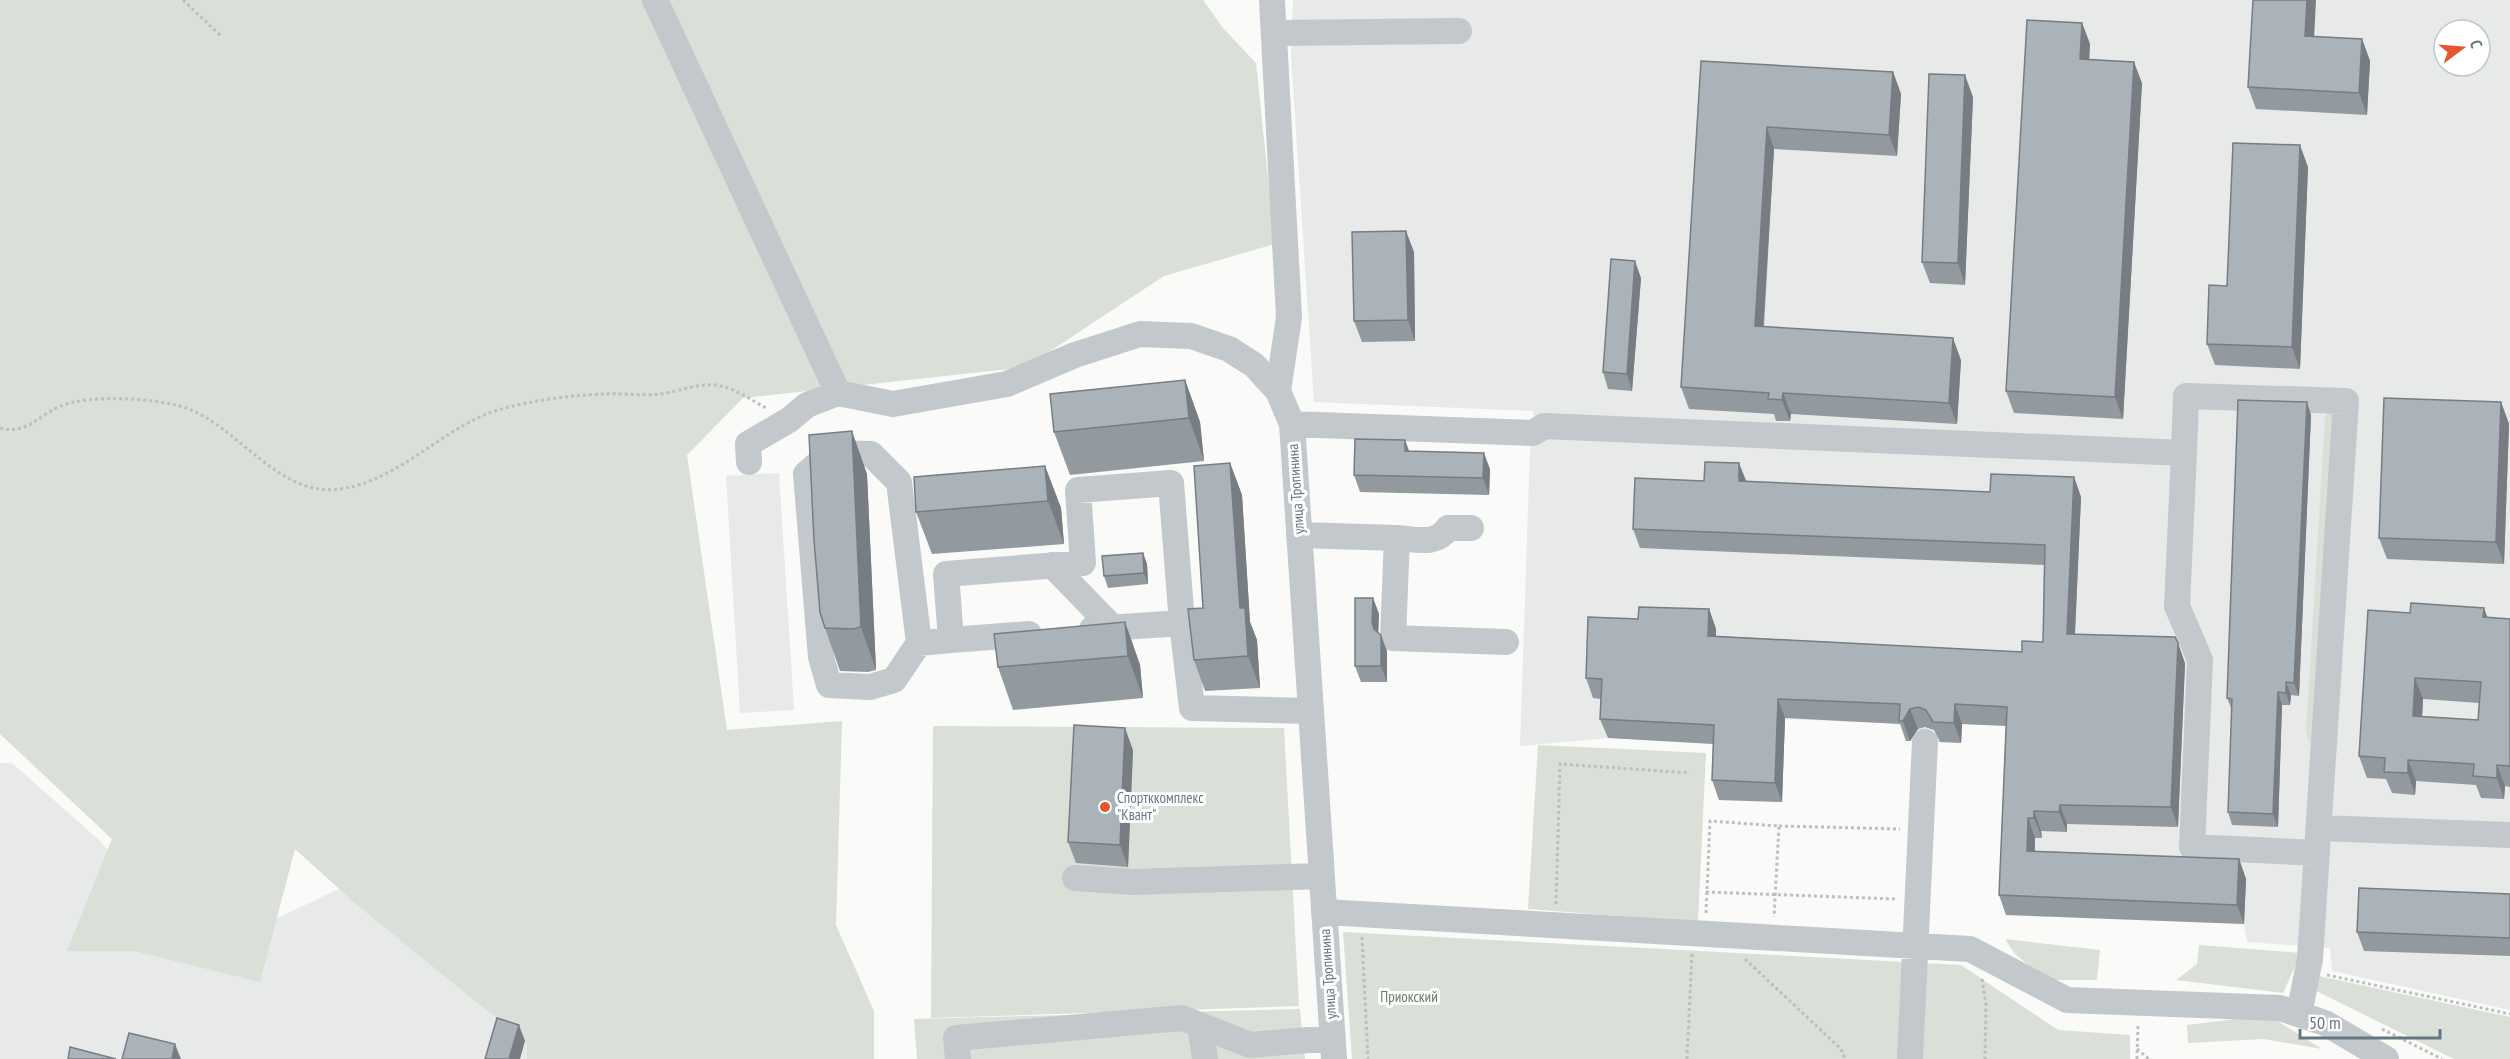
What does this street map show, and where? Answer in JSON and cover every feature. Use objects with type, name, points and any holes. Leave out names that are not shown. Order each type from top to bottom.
[{"type":"street","points":[[656,0],[838,393],[807,405],[789,420],[748,444],[749,462]]},
{"type":"street","points":[[1272,0],[1289,318],[1278,391]]},
{"type":"street","points":[[1274,33],[1460,31]]},
{"type":"street","name":"улица Тропинина","points":[[838,393],[893,404],[1007,384],[1075,355],[1140,334],[1191,336],[1229,349],[1254,364],[1278,391],[1292,424],[1333,1049]]},
{"type":"street","points":[[2299,1014],[2308,970],[2318,841],[2346,401],[2186,396],[2177,606],[2200,660],[2192,847],[2318,841],[2510,835]]},
{"type":"street","points":[[1292,424],[1533,433],[1544,426],[2184,453]]},
{"type":"street","points":[[830,453],[871,454],[899,482],[919,643],[894,680],[870,687],[829,685],[821,657],[806,474],[830,453]]},
{"type":"street","points":[[951,640],[946,574],[1083,563],[1078,490],[1171,483],[1182,623],[1192,708],[1310,711]]},
{"type":"street","points":[[1299,536],[1435,540],[1443,536],[1448,528],[1471,528]]},
{"type":"street","points":[[1397,538],[1393,638],[1506,642]]},
{"type":"street","points":[[1052,565],[1113,628]]},
{"type":"street","points":[[919,643],[1182,623]]},
{"type":"street","points":[[1910,1059],[1925,742]]},
{"type":"street","points":[[1075,878],[1133,882],[1321,876]]},
{"type":"street","points":[[1324,912],[1970,949],[2067,1000],[2280,1008],[2325,1023],[2386,1059]]},
{"type":"street","points":[[958,1059],[956,1038],[1182,1018],[1250,1045],[1333,1049]]},
{"type":"street","points":[[1200,1025],[1205,1059]]},
{"type":"path","points":[[183,0],[221,36]]},
{"type":"path","points":[[0,429],[12,431],[32,424],[59,406],[84,399],[161,401],[187,408],[209,419],[270,466],[305,486],[339,489],[389,474],[444,435],[485,414],[521,404],[602,394],[658,394],[690,387],[722,386],[789,420]]},
{"type":"path","points":[[1556,926],[1560,764],[1690,773]]},
{"type":"path","points":[[1687,1059],[1706,934],[1710,821],[1779,826],[1921,830]]},
{"type":"path","points":[[1773,937],[1779,826]]},
{"type":"path","points":[[1706,892],[1917,900]]},
{"type":"path","points":[[1360,914],[1368,1059]]},
{"type":"path","points":[[1706,934],[1841,1050],[1845,1059]]},
{"type":"path","points":[[1978,953],[1986,1004],[1985,1059]]},
{"type":"path","points":[[2308,970],[2510,1014]]},
{"type":"path","points":[[2137,1059],[2138,1004]]},
{"type":"path","points":[[2137,1049],[2149,1059]]},
{"type":"shaded area","points":[[1293,0],[2510,0],[2510,1010],[2332,971],[2330,948],[2247,942],[2244,924],[2006,915],[2013,726],[1962,724],[1961,743],[1906,741],[1907,724],[1785,719],[1782,802],[1719,800],[1720,744],[1608,738],[1520,746],[1530,449],[1534,411],[1314,402],[1291,55]]},
{"type":"shaded area","points":[[779,473],[794,710],[740,713],[726,476]]},
{"type":"shaded area","points":[[0,763],[12,763],[98,839],[201,955],[351,883],[551,1059],[0,1059]]},
{"type":"green space","points":[[0,0],[1203,0],[1223,28],[1256,63],[1275,244],[1164,276],[1026,367],[743,398],[687,455],[727,730],[842,721],[836,925],[874,1011],[874,1059],[527,1059],[527,1043],[357,905],[295,849],[260,982],[134,951],[67,951],[112,839],[0,734]]},
{"type":"green space","points":[[2334,412],[2316,744],[2310,744],[2306,733],[2325,418],[2326,413]]},
{"type":"green space","points":[[933,726],[1284,728],[1299,1006],[931,1018]]},
{"type":"green space","points":[[1538,745],[1706,753],[1698,922],[1528,909]]},
{"type":"green space","name":"Приокский","points":[[1343,932],[1961,965],[2058,1030],[2130,1035],[2130,1059],[1352,1059]]},
{"type":"green space","points":[[2005,939],[2100,950],[2097,980],[2046,980],[2014,953]]},
{"type":"green space","points":[[2199,945],[2301,953],[2283,993],[2176,980],[2197,964]]},
{"type":"green space","points":[[2314,975],[2510,1017],[2510,1059],[2454,1059],[2312,989]]},
{"type":"green space","points":[[1300,1009],[1305,1059],[917,1059],[914,1019]]},
{"type":"green space","points":[[2268,1015],[2322,1049],[2264,1039],[2188,1043],[2187,1025]]},
{"type":"building","points":[[2253,0],[2307,0],[2305,36],[2362,39],[2359,93],[2248,87]]},
{"type":"building","points":[[2027,20],[2082,23],[2080,59],[2134,62],[2115,397],[2006,391]]},
{"type":"building","points":[[1701,61],[1893,72],[1889,135],[1767,127],[1755,326],[1953,338],[1949,403],[1783,393],[1782,400],[1768,399],[1769,393],[1681,387]]},
{"type":"building","points":[[1929,74],[1965,75],[1958,263],[1922,262]]},
{"type":"building","points":[[2233,143],[2300,145],[2292,347],[2207,344],[2209,285],[2227,286]]},
{"type":"building","points":[[1406,231],[1408,320],[1354,321],[1352,232]]},
{"type":"building","points":[[1611,259],[1635,261],[1627,374],[1603,372]]},
{"type":"building","points":[[1185,380],[1189,418],[1054,432],[1050,394]]},
{"type":"building","points":[[2384,398],[2501,402],[2496,542],[2379,538]]},
{"type":"building","points":[[2238,400],[2307,402],[2294,683],[2286,682],[2286,693],[2278,692],[2273,814],[2228,812],[2232,699],[2227,698]]},
{"type":"building","points":[[852,431],[861,627],[825,628],[820,612],[814,540],[809,435]]},
{"type":"building","points":[[1355,439],[1405,440],[1405,451],[1484,453],[1483,478],[1354,475]]},
{"type":"building","points":[[1705,462],[1739,463],[1739,481],[1990,492],[1991,474],[2074,477],[2067,634],[2175,637],[2178,643],[2171,807],[2060,805],[2059,812],[2034,811],[2034,818],[2028,818],[2027,851],[2239,859],[2237,905],[1999,895],[2007,707],[1955,704],[1954,723],[1933,722],[1926,710],[1918,707],[1910,709],[1903,721],[1899,721],[1900,704],[1778,699],[1775,783],[1712,780],[1714,725],[1600,719],[1602,679],[1586,678],[1588,617],[1638,619],[1639,607],[1709,609],[1708,636],[2022,652],[2022,641],[2043,642],[2045,545],[1633,529],[1635,478],[1704,481]]},
{"type":"building","points":[[1230,463],[1240,608],[1245,608],[1248,656],[1194,660],[1188,609],[1203,608],[1194,466]]},
{"type":"building","points":[[1045,466],[1048,501],[916,512],[914,477]]},
{"type":"building","points":[[1143,553],[1144,573],[1104,576],[1102,556]]},
{"type":"building","points":[[1355,598],[1373,598],[1372,622],[1374,629],[1381,635],[1381,666],[1355,666]]},
{"type":"building","points":[[2411,603],[2484,608],[2483,617],[2510,619],[2510,766],[2497,765],[2497,778],[2473,776],[2474,764],[2408,760],[2408,773],[2384,772],[2385,758],[2359,756],[2368,610],[2410,613]],"holes":[[[2415,678],[2481,682],[2478,720],[2413,716]]]},
{"type":"building","points":[[1125,622],[1128,656],[998,667],[994,634]]},
{"type":"building","name":"Спортккомплекс \"Квант\"","points":[[1074,725],[1125,728],[1120,845],[1068,842]]},
{"type":"building","points":[[2359,888],[2510,894],[2510,938],[2357,932]]},
{"type":"building","points":[[497,1018],[519,1025],[509,1059],[485,1059]]},
{"type":"building","points":[[129,1033],[175,1044],[172,1059],[122,1059]]},
{"type":"building","points":[[70,1047],[116,1059],[68,1059]]},
{"type":"place","name":"Спортккомплекс \"Квант\"","points":[[1105,807]]}]
